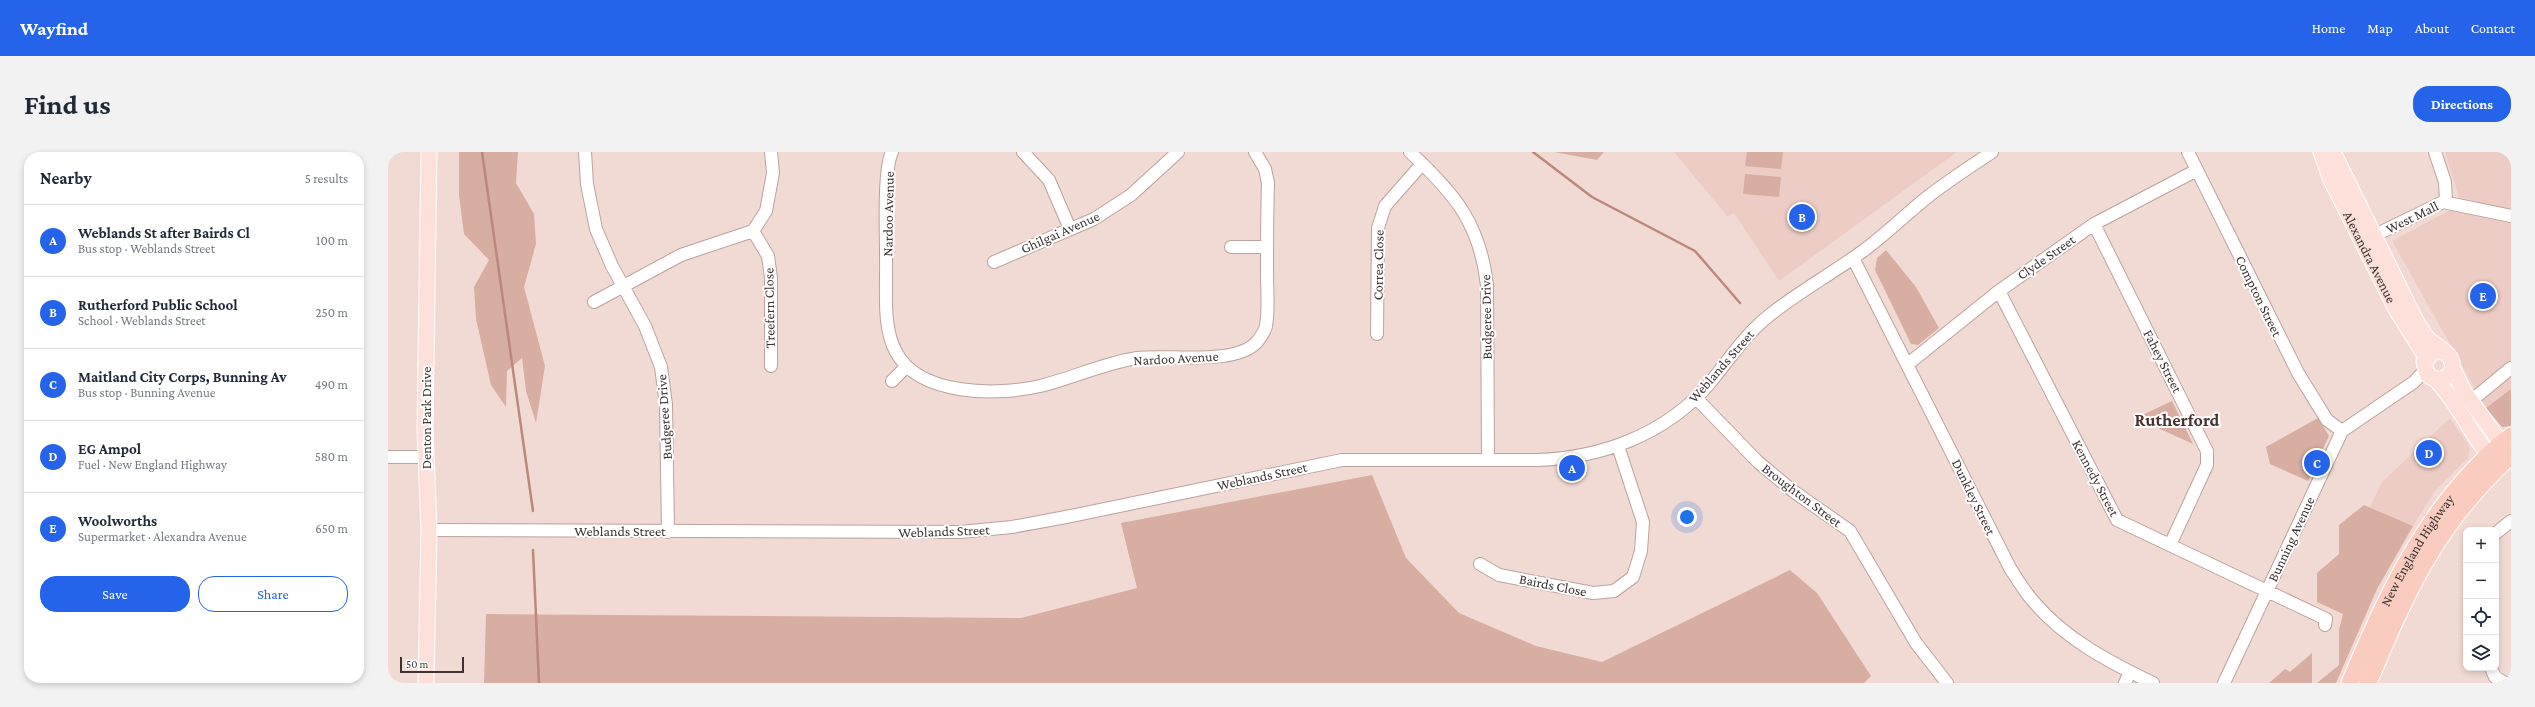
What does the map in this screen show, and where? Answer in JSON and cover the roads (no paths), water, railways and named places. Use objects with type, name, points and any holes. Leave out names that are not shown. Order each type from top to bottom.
[{"type":"highway","name":"New England Highway","points":[[2350,683],[2381,610],[2412,551],[2435,516],[2503,452]]},
{"type":"highway","name":"New England Highway","points":[[2368,683],[2403,600],[2420,566],[2460,508],[2503,452]]},
{"type":"main road","name":"Denton Park Drive","points":[[426,683],[429,530],[425,457],[429,152]]},
{"type":"main road","name":"Alexandra Avenue","points":[[2321,152],[2332,180],[2414,317],[2428,338],[2444,352]]},
{"type":"main road","name":"Alexandra Avenue","points":[[2333,152],[2397,311],[2429,371],[2450,396],[2503,452]]},
{"type":"main road","points":[[2453,368],[2444,379],[2429,371],[2434,351],[2444,352],[2452,359],[2457,380],[2503,452]]},
{"type":"street","name":"Budgeree Drive","points":[[585,152],[587,184],[596,230],[654,346],[665,387],[668,532]]},
{"type":"street","points":[[594,302],[681,255],[753,231],[766,211],[773,173],[771,152]]},
{"type":"street","name":"Nardoo Avenue","points":[[892,152],[887,177],[886,300],[888,328],[896,352],[906,367],[942,387],[971,390],[1012,390],[1039,386],[1129,360],[1155,356],[1227,356],[1243,352],[1256,342],[1266,328],[1268,183],[1265,169],[1255,152]]},
{"type":"street","points":[[1023,152],[1049,180],[1070,228]]},
{"type":"street","name":"Ghilgai Avenue","points":[[994,262],[1070,228],[1094,219],[1130,195],[1178,152]]},
{"type":"street","name":"Budgeree Drive","points":[[1410,152],[1452,193],[1463,209],[1479,243],[1485,262],[1487,286],[1488,459]]},
{"type":"street","name":"Weblands Street","points":[[429,530],[920,533],[980,530],[1066,517],[1334,461],[1368,459],[1559,459],[1596,453],[1618,446],[1662,425],[1696,398],[1754,328],[1853,258],[1926,198],[1992,152]]},
{"type":"street","name":"Compton Street","points":[[2188,152],[2298,373],[2327,420],[2342,432]]},
{"type":"street","points":[[2435,152],[2445,182],[2446,202]]},
{"type":"street","name":"Correa Close","points":[[1377,334],[1378,228],[1385,206],[1422,164]]},
{"type":"street","name":"Clyde Street","points":[[1908,364],[1998,291],[2094,224],[2197,170]]},
{"type":"street","name":"West Mall","points":[[2368,239],[2436,204],[2446,202],[2511,216]]},
{"type":"street","name":"Fahey Street","points":[[2094,224],[2207,451],[2207,465],[2170,545]]},
{"type":"street","name":"Treefern Close","points":[[753,231],[768,256],[769,263],[771,366]]},
{"type":"street","points":[[1231,247],[1267,247]]},
{"type":"street","name":"Dunkley Street","points":[[1853,258],[2010,568],[2032,601],[2068,636],[2127,678],[2153,683]]},
{"type":"street","name":"Kennedy Street","points":[[1998,291],[2117,520],[2326,619],[2325,625]]},
{"type":"street","points":[[892,381],[906,367]]},
{"type":"street","points":[[2471,401],[2511,368]]},
{"type":"street","name":"Bunning Avenue","points":[[2224,683],[2342,432],[2429,371]]},
{"type":"street","name":"Broughton Street","points":[[1696,398],[1758,462],[1792,491],[1850,531],[1916,643],[1947,683]]},
{"type":"street","name":"Bairds Close","points":[[1480,564],[1499,575],[1593,594],[1614,591],[1633,577],[1641,551],[1643,522],[1618,446]]},
{"type":"street","points":[[388,457],[425,457]]},
{"type":"street","points":[[2499,531],[2511,521]]},
{"type":"street","points":[[2492,671],[2495,677],[2505,683]]},
{"type":"waterway","points":[[482,152],[533,511]]},
{"type":"waterway","points":[[1533,152],[1592,197],[1695,251],[1740,303]]},
{"type":"waterway","points":[[533,550],[539,683]]},
{"type":"place","name":"Rutherford Public School","points":[[1802,217]]},
{"type":"place","name":"Woolworths","points":[[2483,296]]},
{"type":"place","name":"EG Ampol","points":[[2429,453]]},
{"type":"place","name":"Maitland City Corps, Bunning Av","points":[[2317,463]]},
{"type":"place","name":"Weblands St after Bairds Cl","points":[[1572,468]]},
{"type":"district","name":"Rutherford","points":[[2177,420]]}]
